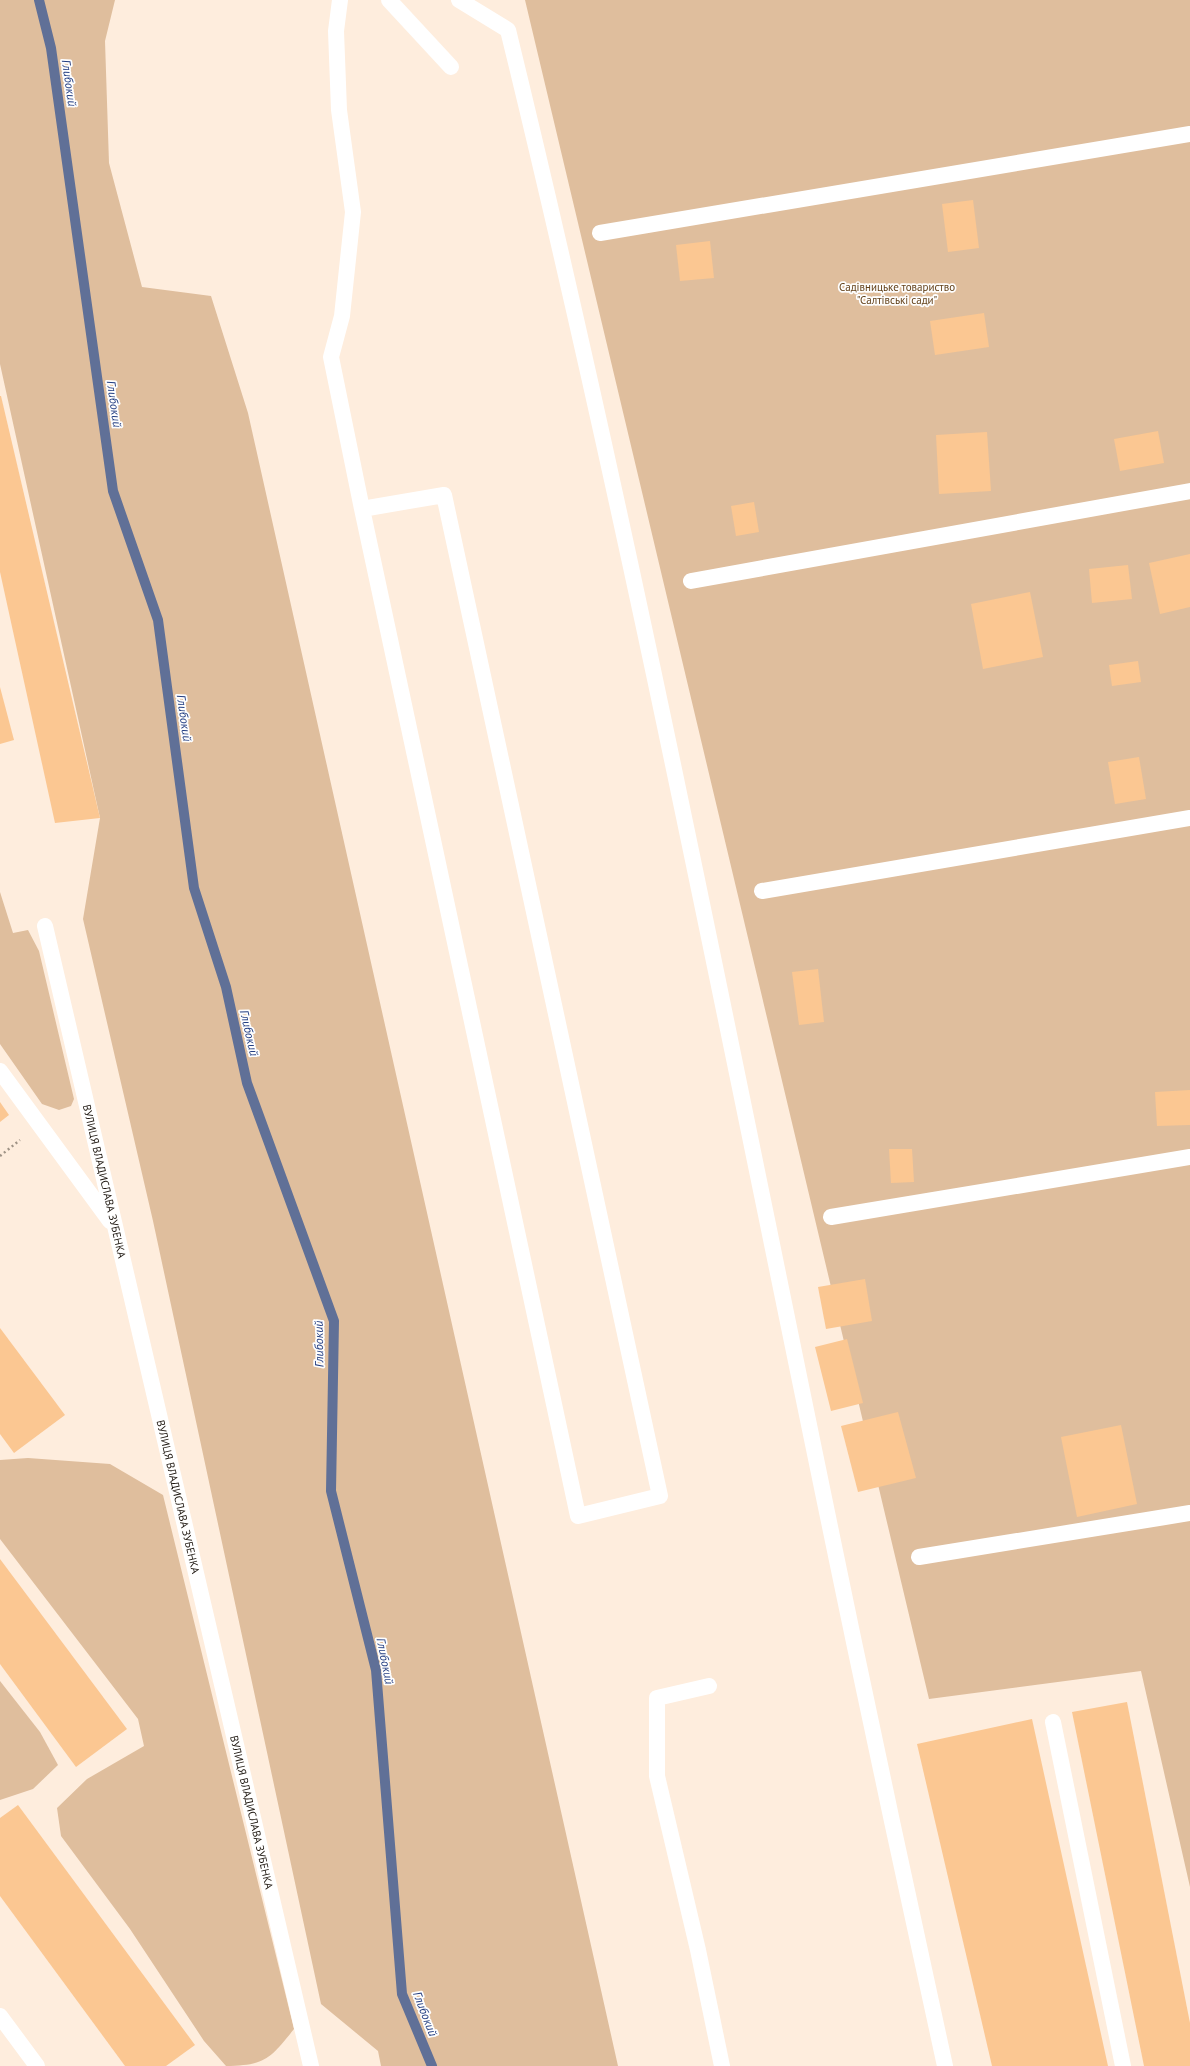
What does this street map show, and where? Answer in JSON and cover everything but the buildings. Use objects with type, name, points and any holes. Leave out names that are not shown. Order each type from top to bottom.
[{"type":"lane","points":[[340,0],[336,31],[339,110],[353,212],[342,316],[331,357],[362,509],[578,1516],[660,1496],[444,495],[362,509]]},
{"type":"lane","points":[[389,0],[451,67]]},
{"type":"lane","points":[[458,0],[508,30],[552,212],[682,808],[856,1652],[945,2066]]},
{"type":"lane","points":[[600,233],[1190,134]]},
{"type":"lane","points":[[691,581],[1190,491]]},
{"type":"lane","points":[[762,891],[1190,818]]},
{"type":"lane","name":"ВУЛИЦЯ ВЛАДИСЛАВА ЗУБЕНКА","points":[[45,926],[311,2066]]},
{"type":"lane","points":[[0,1071],[115,1227]]},
{"type":"lane","points":[[831,1217],[1190,1157]]},
{"type":"lane","points":[[919,1558],[1190,1513]]},
{"type":"lane","points":[[708,1686],[657,1698],[657,1776],[698,1950],[722,2066]]},
{"type":"lane","points":[[1053,1722],[1122,2066]]},
{"type":"lane","points":[[0,2016],[37,2066]]},
{"type":"green space","points":[[0,0],[115,0],[105,41],[109,163],[142,287],[211,296],[248,413],[618,2066],[381,2066],[378,2051],[321,2004],[153,1221],[83,919],[100,818],[0,364]]},
{"type":"green space","name":"Садівницьке товариство \"Салтівські сади\"","points":[[525,0],[1190,0],[1190,1887],[1141,1671],[929,1699]]},
{"type":"green space","points":[[0,892],[13,933],[28,930],[39,951],[74,1099],[71,1106],[59,1110],[42,1104],[0,1044]]},
{"type":"green space","points":[[28,1458],[110,1464],[163,1495],[294,2029],[272,2054],[259,2062],[226,2066],[204,2041],[130,1929],[61,1836],[57,1808],[87,1779],[144,1746],[138,1719],[0,1539],[0,1460]]},
{"type":"green space","points":[[0,1681],[40,1732],[58,1765],[33,1789],[0,1800]]},
{"type":"waterway","name":"Глибокий","points":[[39,0],[51,48],[113,491],[158,620],[194,888],[226,987],[247,1083],[334,1321],[331,1491],[376,1670],[402,1994],[432,2066]]}]
